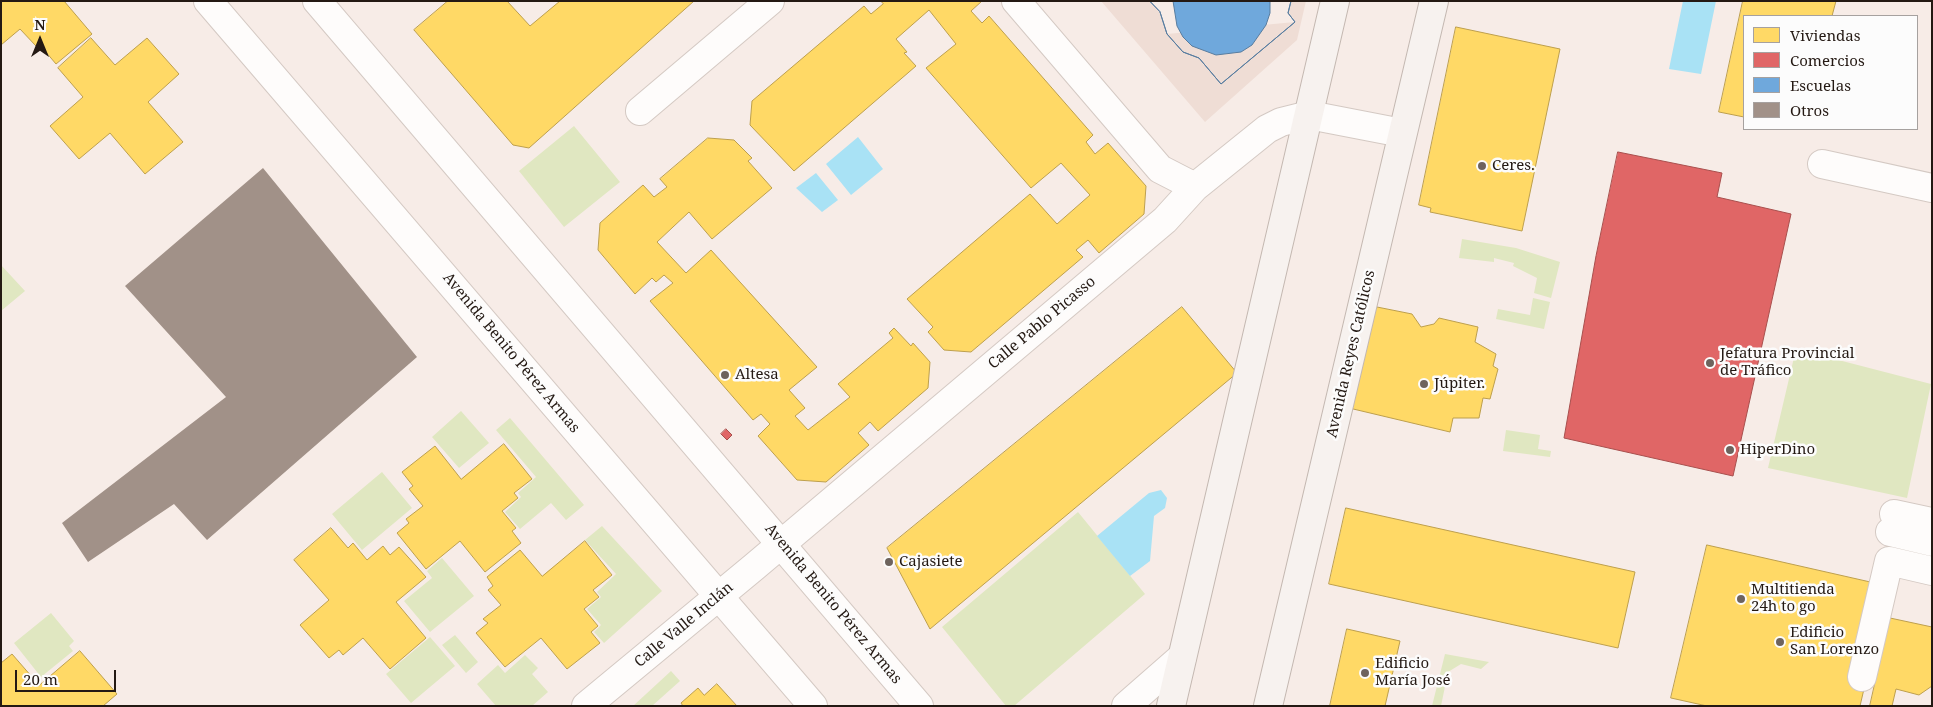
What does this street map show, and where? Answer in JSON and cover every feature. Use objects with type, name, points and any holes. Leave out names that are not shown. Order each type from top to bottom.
[{"type":"main road","points":[[1170,706],[1335,1]]},
{"type":"main road","name":"Avenida Reyes Católicos","points":[[1268,706],[1434,1]]},
{"type":"street","name":"Avenida Benito Pérez Armas","points":[[208,1],[813,706]]},
{"type":"street","name":"Avenida Benito Pérez Armas","points":[[317,1],[919,706]]},
{"type":"street","points":[[640,111],[770,1]]},
{"type":"street","points":[[1016,1],[1160,169],[1195,187]]},
{"type":"street","name":"Calle Pablo Picasso","points":[[781,543],[1165,220],[1195,187],[1267,129],[1281,122],[1309,115]]},
{"type":"street","points":[[1309,115],[1402,133]]},
{"type":"street","points":[[1822,164],[1932,188]]},
{"type":"street","points":[[1932,522],[1892,523],[1932,542]]},
{"type":"street","name":"Calle Valle Inclán","points":[[586,706],[781,543]]},
{"type":"street","points":[[1862,677],[1889,561],[1932,571]]},
{"type":"street","points":[[1126,706],[1182,657]]},
{"type":"shaded area","points":[[1101,1],[1150,1],[1160,12],[1167,34],[1295,22],[1288,13],[1291,1],[1306,1],[1297,40],[1205,122]]},
{"type":"green space","points":[[574,126],[620,182],[564,227],[519,171]]},
{"type":"green space","points":[[1462,239],[1516,248],[1560,262],[1551,298],[1534,293],[1537,278],[1513,266],[1514,263],[1494,258],[1494,262],[1459,258]]},
{"type":"green space","points":[[1,265],[25,291],[1,311]]},
{"type":"green space","points":[[1533,298],[1550,302],[1544,329],[1496,319],[1498,309],[1530,315]]},
{"type":"green space","points":[[1796,349],[1931,384],[1907,498],[1768,468]]},
{"type":"green space","points":[[461,411],[489,443],[459,468],[432,437]]},
{"type":"green space","points":[[510,418],[584,505],[566,520],[551,503],[520,529],[505,512],[521,497],[518,493],[536,477],[496,430]]},
{"type":"green space","points":[[1506,430],[1540,435],[1538,449],[1551,451],[1550,457],[1503,451]]},
{"type":"green space","points":[[382,472],[412,508],[362,550],[332,514]]},
{"type":"green space","points":[[1078,512],[1145,594],[1014,706],[1006,706],[942,627]]},
{"type":"green space","points":[[602,526],[662,591],[604,643],[594,632],[601,625],[587,609],[601,597],[597,592],[616,574],[585,540]]},
{"type":"green space","points":[[442,558],[474,596],[430,632],[404,601],[432,578],[427,571]]},
{"type":"green space","points":[[51,613],[74,641],[69,646],[73,651],[41,677],[14,643]]},
{"type":"green space","points":[[455,635],[478,662],[466,673],[442,645]]},
{"type":"green space","points":[[430,637],[455,666],[411,703],[386,674]]},
{"type":"green space","points":[[1445,654],[1489,662],[1481,669],[1461,664],[1448,672],[1441,706],[1432,706]]},
{"type":"green space","points":[[525,655],[538,668],[532,674],[548,692],[532,706],[496,706],[477,684],[498,665],[505,673]]},
{"type":"green space","points":[[671,671],[680,681],[652,706],[633,706]]},
{"type":"water","points":[[1683,1],[1716,1],[1701,74],[1669,69]]},
{"type":"water","points":[[858,137],[883,169],[851,195],[826,164]]},
{"type":"water","points":[[816,173],[838,200],[822,212],[796,188]]},
{"type":"water","points":[[1161,490],[1167,498],[1165,508],[1154,516],[1150,561],[1130,576],[1097,536],[1149,493]]},
{"type":"building: Viviendas","points":[[1,1],[64,1],[92,34],[56,64],[40,45],[36,46],[20,29],[1,45]]},
{"type":"building: Viviendas","points":[[448,1],[507,1],[530,26],[560,1],[694,1],[529,148],[513,145],[414,30]]},
{"type":"building: Viviendas","points":[[881,1],[982,1],[971,11],[982,23],[989,16],[1093,135],[1086,142],[1095,154],[1108,143],[1146,186],[1144,214],[1099,253],[1088,240],[1076,250],[1083,257],[971,352],[944,350],[928,332],[933,327],[907,299],[1030,194],[1057,224],[1090,195],[1061,163],[1031,188],[926,68],[956,44],[929,10],[896,39],[907,52],[904,53],[916,66],[794,171],[750,125],[752,101],[864,6],[871,14],[883,4]]},
{"type":"building: Viviendas","points":[[1743,1],[1836,1],[1832,15],[1743,15],[1743,117],[1719,112]]},
{"type":"building: Viviendas","name":"Ceres.","points":[[1456,27],[1560,49],[1522,231],[1430,212],[1431,208],[1419,205]]},
{"type":"building: Viviendas","points":[[91,38],[115,65],[147,38],[179,74],[148,102],[183,142],[145,174],[110,133],[79,159],[50,126],[83,97],[58,68]]},
{"type":"building: Viviendas","points":[[708,138],[734,140],[752,158],[748,161],[772,188],[712,239],[689,212],[657,242],[686,273],[711,250],[817,367],[789,390],[805,408],[795,416],[808,430],[850,397],[838,384],[893,338],[889,333],[894,328],[911,346],[913,343],[930,362],[928,388],[878,431],[870,422],[858,433],[869,445],[826,482],[797,480],[758,436],[770,424],[761,414],[753,420],[650,301],[673,283],[664,275],[656,282],[652,278],[635,294],[598,250],[600,223],[643,185],[654,197],[667,187],[660,179]]},
{"type":"building: Viviendas","name":"Júpiter.","points":[[1372,306],[1412,314],[1421,327],[1434,324],[1439,318],[1478,327],[1475,342],[1496,354],[1493,366],[1498,369],[1490,399],[1483,398],[1479,418],[1453,418],[1450,432],[1349,408]]},
{"type":"building: Viviendas","points":[[1182,307],[1237,373],[930,629],[887,548]]},
{"type":"building: Viviendas","points":[[504,444],[532,479],[514,493],[518,498],[502,511],[516,528],[512,531],[521,543],[485,572],[460,541],[426,569],[397,533],[409,523],[406,519],[423,506],[409,489],[413,486],[402,472],[435,446],[461,479]]},
{"type":"building: Viviendas","points":[[1346,508],[1635,572],[1618,648],[1329,584]]},
{"type":"building: Viviendas","points":[[331,528],[348,548],[353,543],[367,560],[383,546],[390,555],[399,547],[426,577],[396,602],[426,638],[390,669],[363,638],[343,655],[339,650],[329,658],[300,625],[329,600],[294,560]]},
{"type":"building: Viviendas","points":[[585,541],[612,575],[593,590],[599,597],[584,609],[598,626],[591,632],[600,643],[567,669],[541,638],[505,667],[476,633],[488,623],[483,619],[501,605],[488,590],[493,586],[487,577],[520,550],[542,576]]},
{"type":"building: Viviendas","name":"Edificio San Lorenzo","points":[[1707,545],[1888,586],[1860,706],[1707,706],[1671,698]]},
{"type":"building: Viviendas","points":[[1890,618],[1932,627],[1932,686],[1919,695],[1896,689],[1892,706],[1870,706]]},
{"type":"building: Viviendas","name":"Edificio María José","points":[[1347,629],[1400,641],[1385,706],[1330,706]]},
{"type":"building: Viviendas","points":[[80,651],[117,694],[103,706],[1,706],[1,663],[12,654],[39,685]]},
{"type":"building: Viviendas","points":[[717,684],[737,706],[683,706],[681,703],[698,688],[704,695]]},
{"type":"building: Comercios","points":[[1618,152],[1722,173],[1717,197],[1791,214],[1733,476],[1564,438],[1596,256]]},
{"type":"building: Comercios","points":[[726,429],[732,435],[727,440],[721,434]]},
{"type":"building: Escuelas","points":[[1150,1],[1173,1],[1177,26],[1183,37],[1192,46],[1216,55],[1241,52],[1252,45],[1266,25],[1270,13],[1270,1],[1291,1],[1288,13],[1295,22],[1221,84],[1199,58],[1183,52],[1167,34],[1160,12]]},
{"type":"building: Escuelas","points":[[1150,1],[1291,1],[1288,13],[1295,22],[1221,84],[1199,58],[1183,52],[1167,34],[1160,12]]},
{"type":"building: Otros","points":[[263,168],[417,357],[207,540],[174,504],[88,562],[62,523],[226,397],[125,286]]},
{"type":"place","name":"Ceres.","points":[[1482,166]]},
{"type":"place","name":"Jefatura Provincial de Tráfico","points":[[1710,363]]},
{"type":"place","name":"Altesa","points":[[725,375]]},
{"type":"place","name":"Júpiter.","points":[[1424,384]]},
{"type":"place","name":"HiperDino","points":[[1730,450]]},
{"type":"place","name":"Cajasiete","points":[[889,562]]},
{"type":"place","name":"Multitienda 24h to go","points":[[1741,599]]},
{"type":"place","name":"Edificio San Lorenzo","points":[[1780,642]]},
{"type":"place","name":"Edificio María José","points":[[1365,673]]}]
